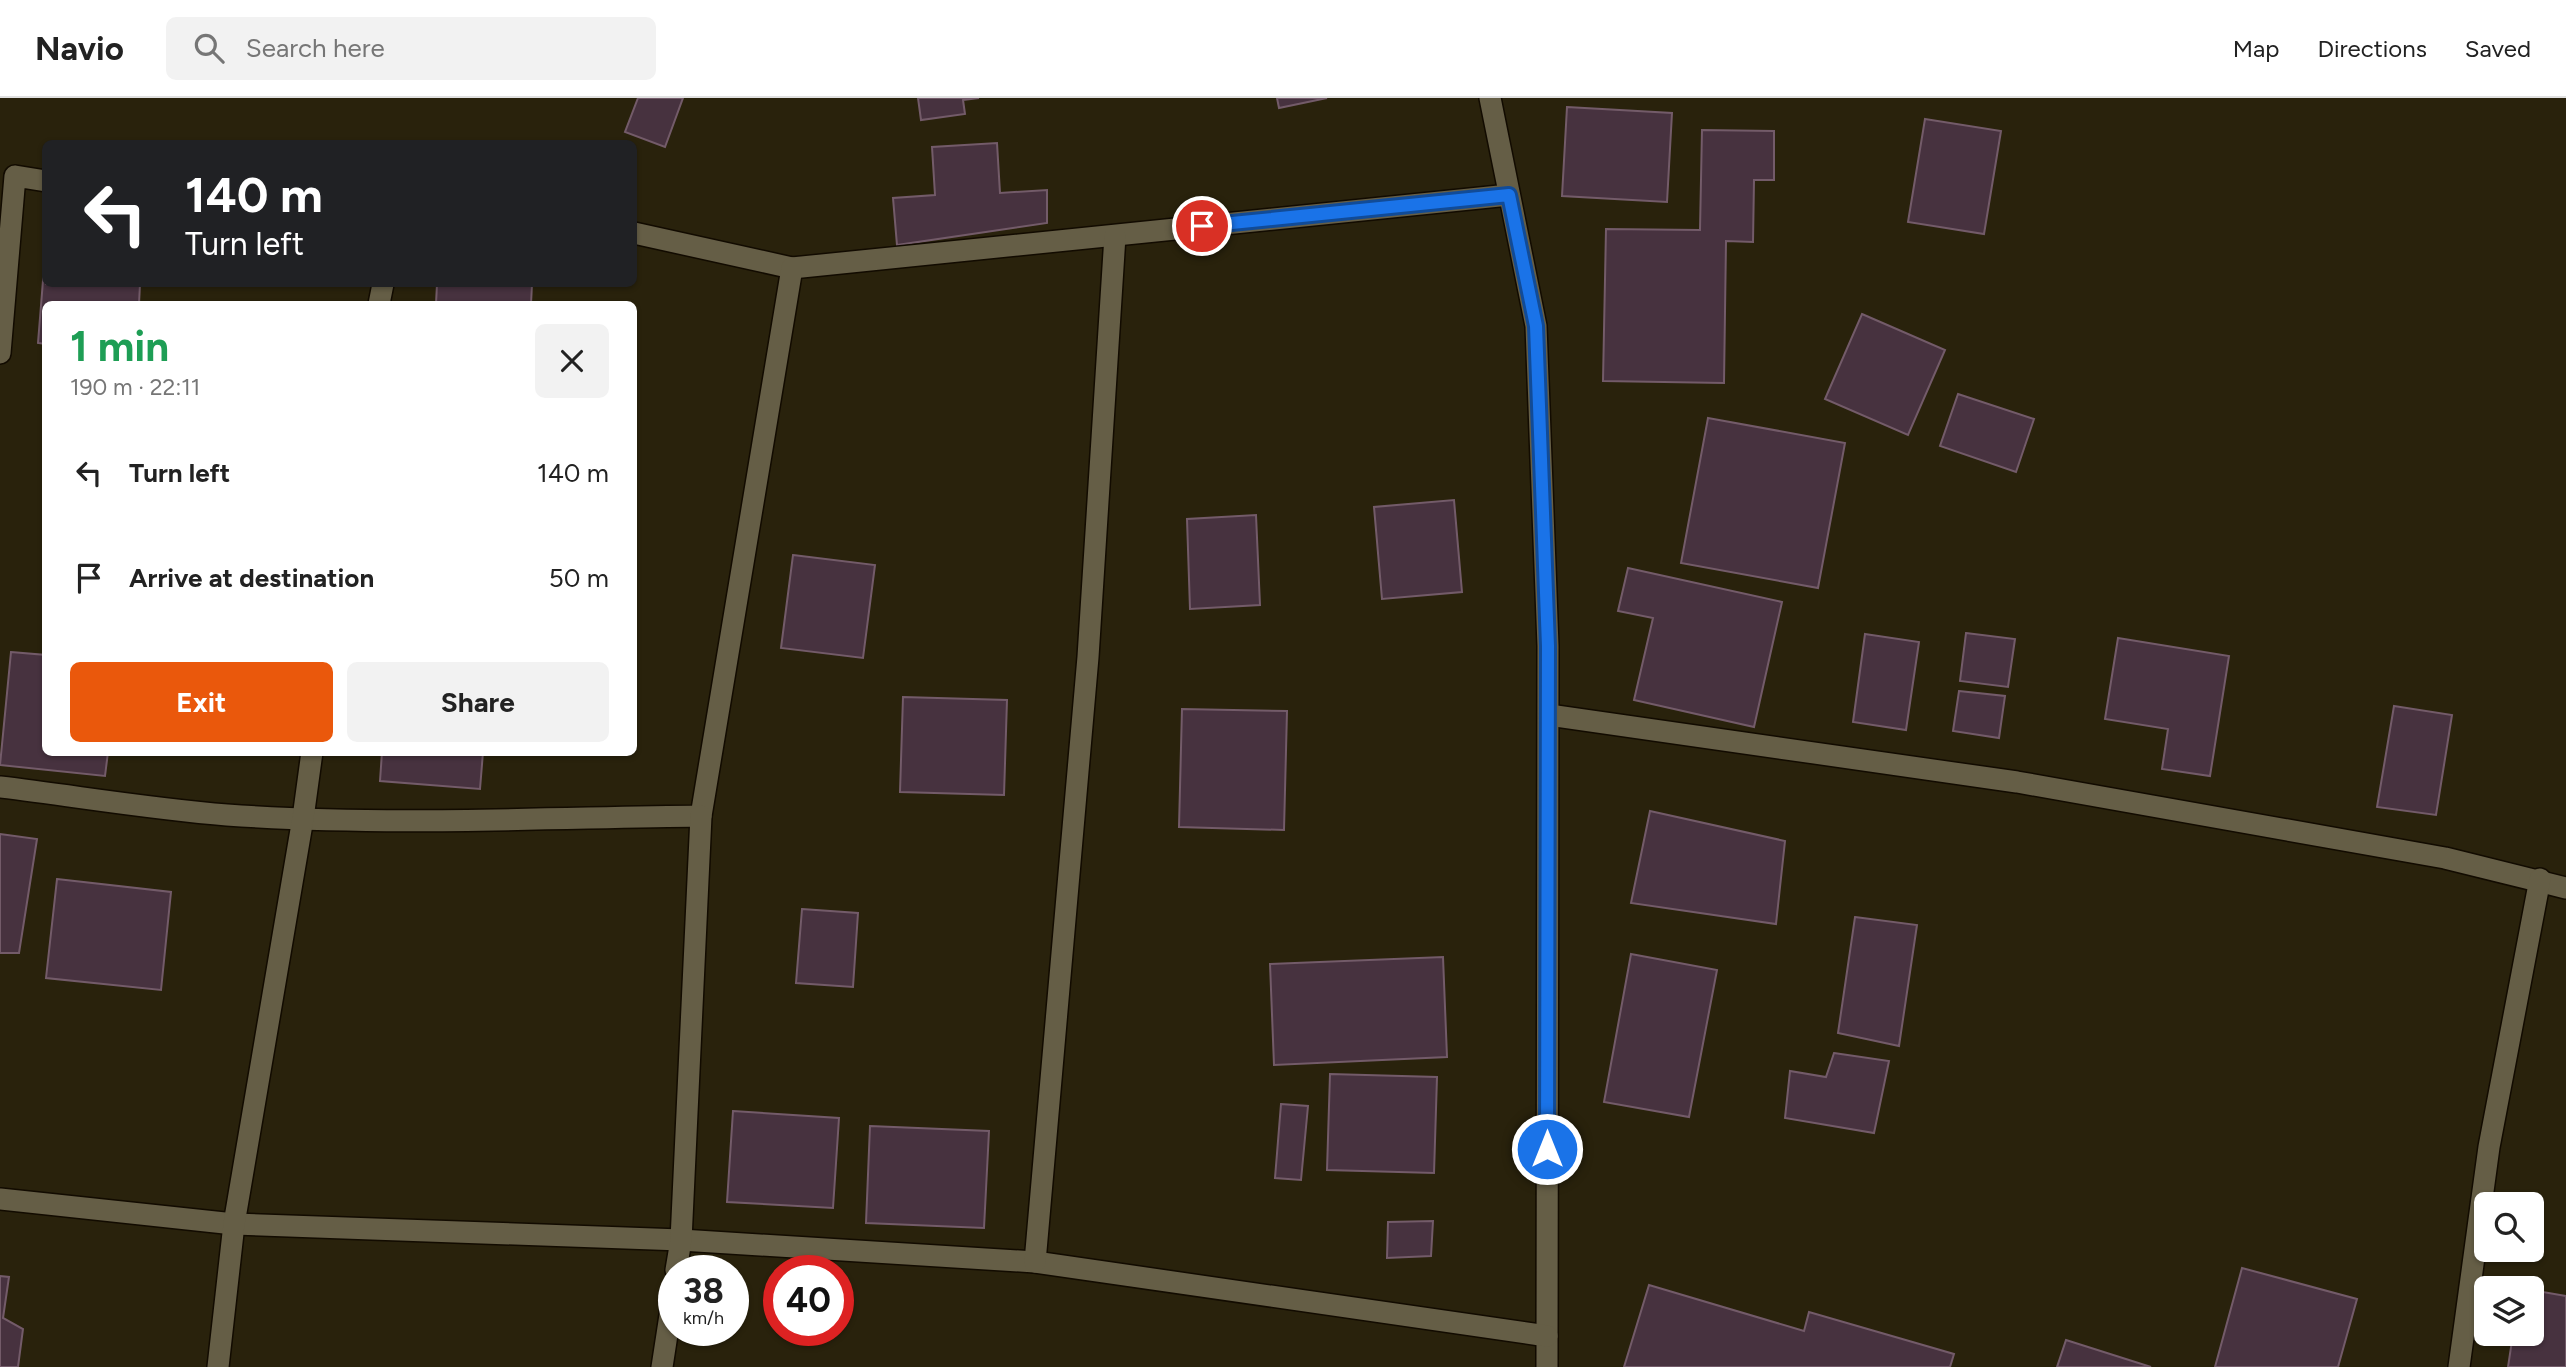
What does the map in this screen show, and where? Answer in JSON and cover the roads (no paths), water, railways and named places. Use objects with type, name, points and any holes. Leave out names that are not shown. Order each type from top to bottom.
[{"type":"street","points":[[1490,98],[1536,326],[1549,715],[1547,1367]]},
{"type":"street","points":[[0,353],[15,176],[42,180]]},
{"type":"street","points":[[637,234],[792,268],[1509,195]]},
{"type":"street","points":[[1035,1262],[1087,670],[1115,236]]},
{"type":"street","points":[[679,1255],[701,816],[792,268]]},
{"type":"street","points":[[1549,715],[2017,782],[2445,858],[2540,879],[2566,888]]},
{"type":"street","points":[[218,1367],[234,1224],[311,756]]},
{"type":"street","points":[[0,787],[225,815],[403,820],[701,816]]},
{"type":"street","points":[[2459,1367],[2489,1147],[2540,879]]},
{"type":"street","points":[[0,1199],[234,1224],[681,1240],[1035,1262],[1547,1336]]},
{"type":"street","points":[[662,1367],[665,1346]]}]
